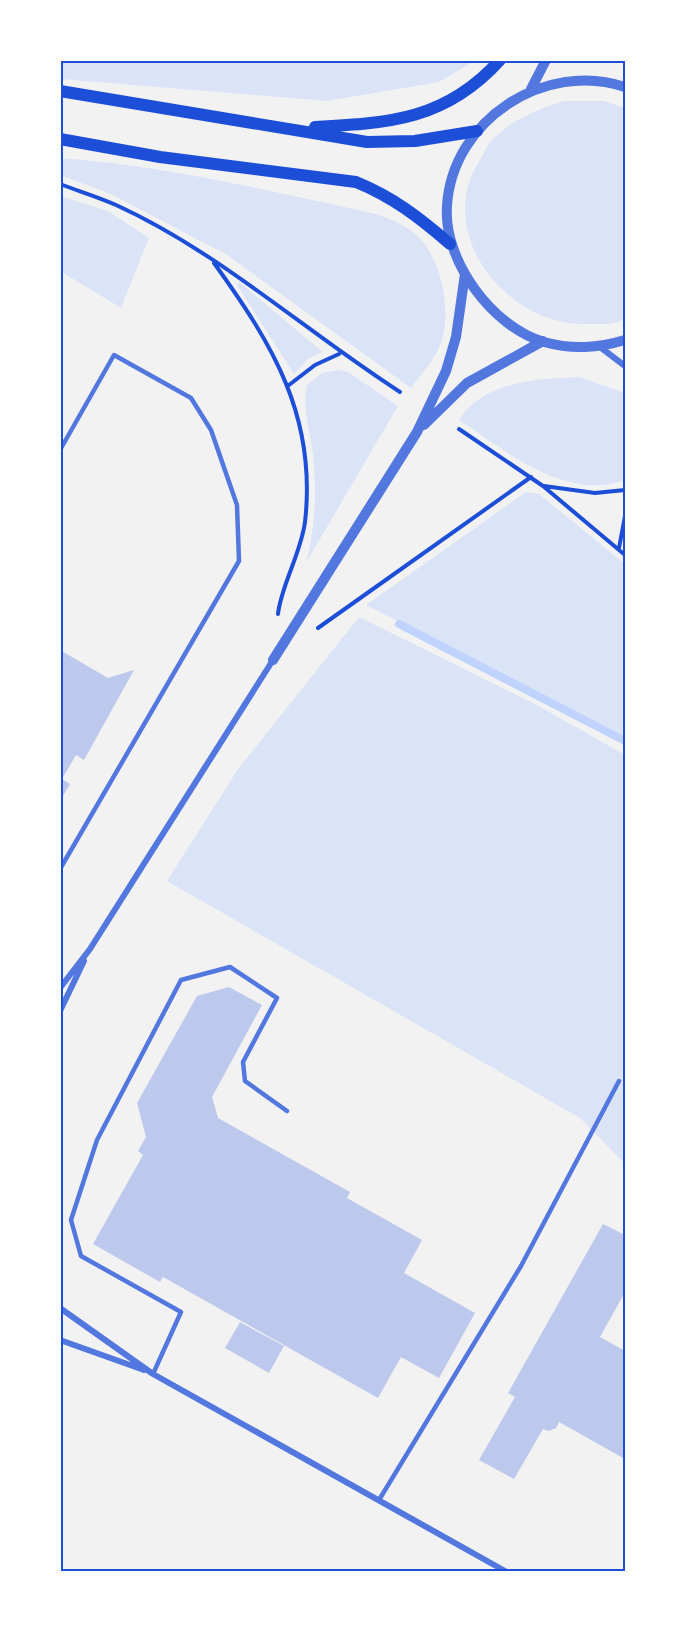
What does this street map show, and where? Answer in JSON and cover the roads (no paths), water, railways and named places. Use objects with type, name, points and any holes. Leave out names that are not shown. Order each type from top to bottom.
[{"type":"main road","points":[[293,128],[386,123],[424,113],[459,96],[486,75],[500,60]]},
{"type":"main road","points":[[60,92],[293,128],[366,142],[415,141],[477,131]]},
{"type":"main road","points":[[60,139],[160,157],[356,182],[385,194],[411,210],[450,244]]},
{"type":"street","points":[[531,89],[546,60]]},
{"type":"street","points":[[625,87],[579,78],[531,89],[505,106],[477,131],[455,167],[447,206],[450,244],[465,274],[491,309],[543,341],[577,348],[600,347],[625,340]]},
{"type":"street","points":[[60,988],[90,949],[417,432],[446,371],[456,337],[465,274]]},
{"type":"street","points":[[417,432],[467,383],[543,341]]},
{"type":"street","points":[[600,347],[625,366]]},
{"type":"street","points":[[60,1011],[90,949]]},
{"type":"street","points":[[60,1308],[153,1374],[505,1571]]},
{"type":"street","points":[[60,1340],[153,1374]]},
{"type":"lane","points":[[60,450],[114,356],[191,398],[211,430],[237,505],[239,561],[60,869]]},
{"type":"lane","points":[[153,1374],[181,1312],[81,1256],[71,1220],[98,1140],[181,980],[230,967],[277,998],[243,1062],[245,1081],[287,1111]]},
{"type":"lane","points":[[379,1500],[521,1266],[619,1081]]},
{"type":"waterway","points":[[399,624],[625,741]]}]
